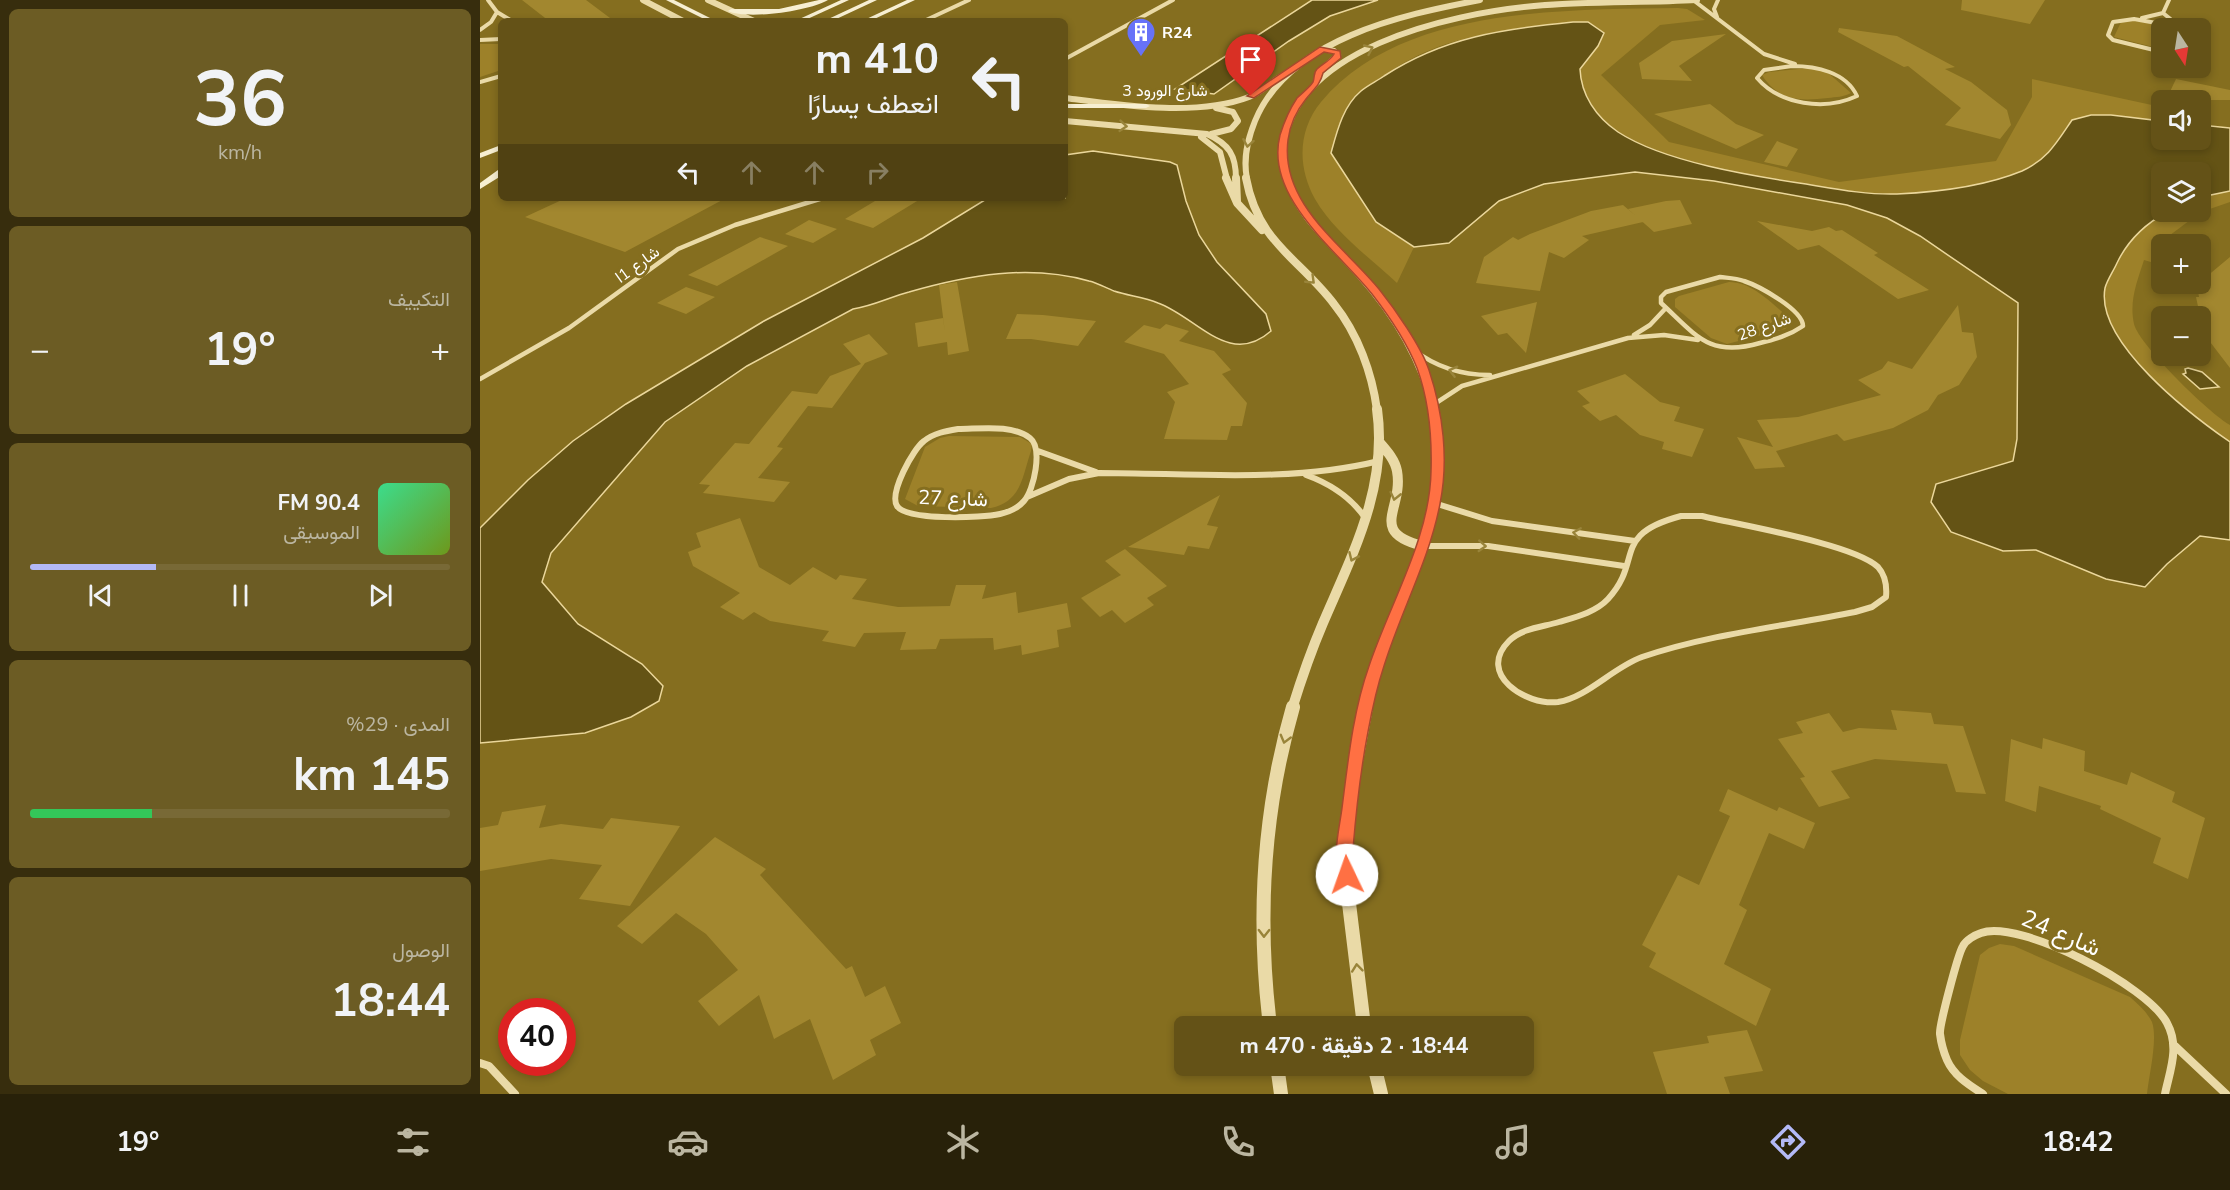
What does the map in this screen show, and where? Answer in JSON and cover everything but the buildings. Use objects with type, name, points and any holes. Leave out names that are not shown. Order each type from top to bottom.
[{"type":"main road","points":[[669,0],[707,18]]},
{"type":"main road","points":[[731,11],[777,12],[825,0]]},
{"type":"main road","points":[[805,18],[846,0]]},
{"type":"main road","points":[[834,18],[874,0]]},
{"type":"main road","points":[[872,18],[912,0]]},
{"type":"main road","points":[[876,18],[882,14]]},
{"type":"main road","points":[[1068,106],[1146,106]]},
{"type":"main road","points":[[480,156],[498,148]]},
{"type":"main road","points":[[480,187],[498,174]]},
{"type":"main road","points":[[480,192],[498,184]]},
{"type":"street","points":[[488,0],[497,12],[507,18]]},
{"type":"street","points":[[643,0],[677,18]]},
{"type":"street","points":[[708,0],[747,18]]},
{"type":"street","points":[[930,18],[969,0]]},
{"type":"street","points":[[1068,57],[1173,0]]},
{"type":"street","points":[[1269,1016],[1263,939],[1267,853],[1276,772],[1298,690],[1326,615],[1367,520],[1376,489],[1380,443],[1377,410],[1371,384],[1363,355],[1350,328],[1334,304],[1271,238],[1258,216],[1249,194],[1245,165],[1248,138],[1257,113],[1273,90],[1294,70],[1323,49],[1377,24],[1427,10],[1480,0]]},
{"type":"street","points":[[1363,1016],[1344,851],[1349,809],[1360,734],[1376,667],[1423,546],[1434,503],[1438,443],[1434,405],[1414,351],[1375,291],[1305,214],[1289,186],[1283,160],[1284,138],[1290,118],[1301,99],[1317,82],[1335,68],[1379,44],[1431,25],[1469,16],[1536,6],[1694,0],[1764,54],[1820,68],[1834,74],[1857,92],[1857,96],[1847,100],[1811,104],[1793,102],[1779,96],[1759,81],[1758,75],[1764,70],[1801,65]]},
{"type":"street","points":[[1718,18],[1714,9],[1719,0]]},
{"type":"street","points":[[2163,13],[2169,0]]},
{"type":"street","points":[[480,30],[491,22],[497,12]]},
{"type":"street","points":[[2151,50],[2126,45],[2109,37],[2113,22],[2163,13],[2170,18]]},
{"type":"street","points":[[2134,19],[2151,22]]},
{"type":"street","points":[[480,40],[498,39]]},
{"type":"street","points":[[1317,82],[1319,72],[1338,55],[1334,51],[1323,49]]},
{"type":"street","points":[[1764,54],[1764,70]]},
{"type":"street","name":"شارع الورود 3","points":[[1068,98],[1146,106],[1205,105],[1251,96],[1294,70]]},
{"type":"street","points":[[480,83],[498,77]]},
{"type":"street","points":[[1146,106],[1222,108],[1230,109],[1238,117],[1238,121],[1231,129],[1207,134]]},
{"type":"street","name":"شارع الورود 3","points":[[1068,121],[1207,134],[1220,139],[1233,149],[1235,156],[1236,202]]},
{"type":"street","name":"شارع الورود 3","points":[[1192,133],[1213,144],[1222,154],[1228,183],[1236,202],[1271,238]]},
{"type":"street","name":"I1 شارع","points":[[480,379],[569,328],[654,264],[678,249],[735,225],[813,201]]},
{"type":"street","name":"شارع 28","points":[[1720,277],[1731,277],[1754,283],[1803,320],[1803,326],[1798,331],[1734,350],[1721,349],[1701,340],[1665,309],[1661,303],[1661,297],[1666,292],[1720,277]]},
{"type":"street","name":"شارع 28","points":[[1628,338],[1650,325],[1665,309]]},
{"type":"street","name":"شارع 28","points":[[1434,405],[1447,394],[1462,386],[1628,338],[1664,335],[1701,340]]},
{"type":"street","name":"شارع 28","points":[[1414,351],[1424,360],[1449,370],[1478,375],[1497,375]]},
{"type":"street","name":"شارع 27","points":[[1099,473],[1038,451],[1032,438],[1023,433],[1011,430],[958,429],[932,434],[914,448],[894,501],[898,508],[916,514],[980,517],[1008,512],[1020,506],[1027,497],[1054,484],[1099,473],[1302,474],[1342,470],[1380,461]]},
{"type":"street","points":[[1380,443],[1394,462],[1397,472],[1398,482],[1390,522],[1392,530],[1404,541],[1423,546],[1488,546],[1624,566]]},
{"type":"street","points":[[1027,497],[1038,451]]},
{"type":"street","name":"شارع 27","points":[[1302,474],[1324,481],[1343,492],[1358,505],[1367,520]]},
{"type":"street","points":[[1434,503],[1492,521],[1635,541]]},
{"type":"street","points":[[1681,516],[1702,516],[1848,550],[1867,558],[1881,570],[1888,584],[1886,597],[1872,607],[1855,612],[1718,639],[1638,659],[1621,666],[1578,696],[1569,699],[1543,702],[1526,698],[1511,689],[1501,677],[1497,664],[1500,651],[1521,633],[1582,615],[1600,605],[1614,593],[1635,541],[1646,528],[1662,520],[1681,516]]},
{"type":"street","name":"شارع 24","points":[[1983,1094],[1957,1076],[1947,1061],[1939,1032],[1963,945],[1972,935],[1984,930],[2000,929],[2018,933],[2121,979],[2141,991],[2158,1008],[2170,1027],[2175,1046],[2226,1094]]},
{"type":"street","points":[[2165,1094],[2175,1046]]},
{"type":"street","points":[[480,1063],[489,1066],[514,1094]]},
{"type":"street","points":[[1279,1076],[1281,1094]]},
{"type":"street","points":[[1377,1076],[1381,1094]]},
{"type":"shaded area","points":[[1312,0],[1378,0],[1330,16],[1289,41],[1214,94],[1175,89]]},
{"type":"shaded area","points":[[1678,8],[1687,9],[1705,20],[1660,25],[1601,75],[1669,142],[1839,182],[1996,161],[2032,97],[2032,79],[2151,105],[2151,120],[2094,116],[2072,120],[2062,136],[2039,161],[2022,171],[1976,185],[1897,194],[1840,190],[1760,177],[1683,160],[1637,143],[1618,132],[1603,119],[1591,105],[1587,96],[1580,69],[1598,46],[1573,22],[1490,33],[1429,50],[1391,70],[1360,92],[1376,222],[1414,247],[1397,283],[1342,233],[1323,211],[1309,187],[1303,162],[1303,149],[1304,137],[1313,113],[1321,102],[1355,70],[1394,47],[1439,31],[1487,20],[1536,13]]},
{"type":"shaded area","points":[[2136,21],[2151,24],[2151,46],[2114,37],[2121,22]]},
{"type":"shaded area","points":[[1588,22],[1604,33],[1598,46],[1580,69],[1583,88],[1591,105],[1603,119],[1618,132],[1637,143],[1683,160],[1735,172],[1852,191],[1886,194],[1929,192],[1976,185],[2007,176],[2022,171],[2039,161],[2062,136],[2072,120],[2091,115],[2151,120],[2151,150],[2211,150],[2211,126],[2230,128],[2230,191],[2211,195],[2211,162],[2151,162],[2151,222],[2132,240],[2121,255],[2105,288],[2106,309],[2115,331],[2130,353],[2171,396],[2230,442],[2230,540],[2200,536],[2167,564],[2145,587],[2106,579],[2036,550],[2003,551],[1951,532],[1931,502],[1936,484],[2013,461],[2017,439],[2018,303],[1920,236],[1887,218],[1847,205],[1714,181],[1635,172],[1544,184],[1499,201],[1449,243],[1414,247],[1376,222],[1331,153],[1342,119],[1355,97],[1406,63],[1429,52],[1475,37],[1522,28]]},
{"type":"shaded area","points":[[480,44],[498,44],[498,71],[480,77]]},
{"type":"shaded area","points":[[1809,68],[1826,71],[1851,93],[1840,97],[1818,99],[1791,98],[1776,90],[1762,75],[1769,72]]},
{"type":"shaded area","points":[[1093,151],[1170,162],[1177,165],[1186,201],[1199,235],[1217,262],[1266,314],[1271,331],[1256,341],[1241,344],[1227,342],[1153,301],[1114,291],[1089,281],[1044,273],[999,274],[954,281],[853,309],[747,366],[665,422],[551,553],[542,582],[578,624],[642,664],[663,686],[659,701],[631,717],[585,733],[480,743],[480,528],[528,480],[573,441],[626,404],[764,321],[923,238],[983,201],[1068,201],[1068,155]]},
{"type":"shaded area","points":[[2230,191],[2230,202],[2211,209],[2211,195]]},
{"type":"shaded area","points":[[2150,221],[2188,222],[2171,234],[2151,234],[2151,262],[2144,260],[2134,292],[2132,307],[2134,324],[2151,350],[2151,366],[2165,366],[2207,408],[2230,425],[2230,442],[2171,396],[2149,375],[2129,353],[2114,330],[2105,308],[2105,287],[2111,272],[2135,236]]},
{"type":"shaded area","points":[[1729,282],[1753,289],[1791,320],[1790,325],[1785,329],[1727,344],[1711,338],[1675,307],[1675,299],[1679,296]]},
{"type":"shaded area","points":[[2188,368],[2202,372],[2219,387],[2200,389],[2183,374]]},
{"type":"shaded area","points":[[949,436],[1020,437],[1032,444],[1023,479],[1015,494],[1001,505],[991,508],[918,506],[905,499],[925,447],[940,438]]},
{"type":"shaded area","points":[[2000,944],[2014,946],[2130,997],[2142,1008],[2154,1029],[2154,1047],[2147,1094],[2008,1094],[1983,1081],[1970,1070],[1960,1055],[1960,1040],[1980,955]]},
{"type":"place","name":"R24","points":[[1141,58]]},
{"type":"route","points":[[1251,96],[1323,49],[1338,53],[1337,58],[1319,72],[1317,82],[1301,99],[1290,118],[1284,138],[1283,160],[1289,186],[1305,214],[1353,265],[1395,320],[1422,368],[1434,405],[1438,473],[1434,503],[1413,576],[1398,607],[1376,667],[1360,734],[1344,851],[1347,875]]}]
